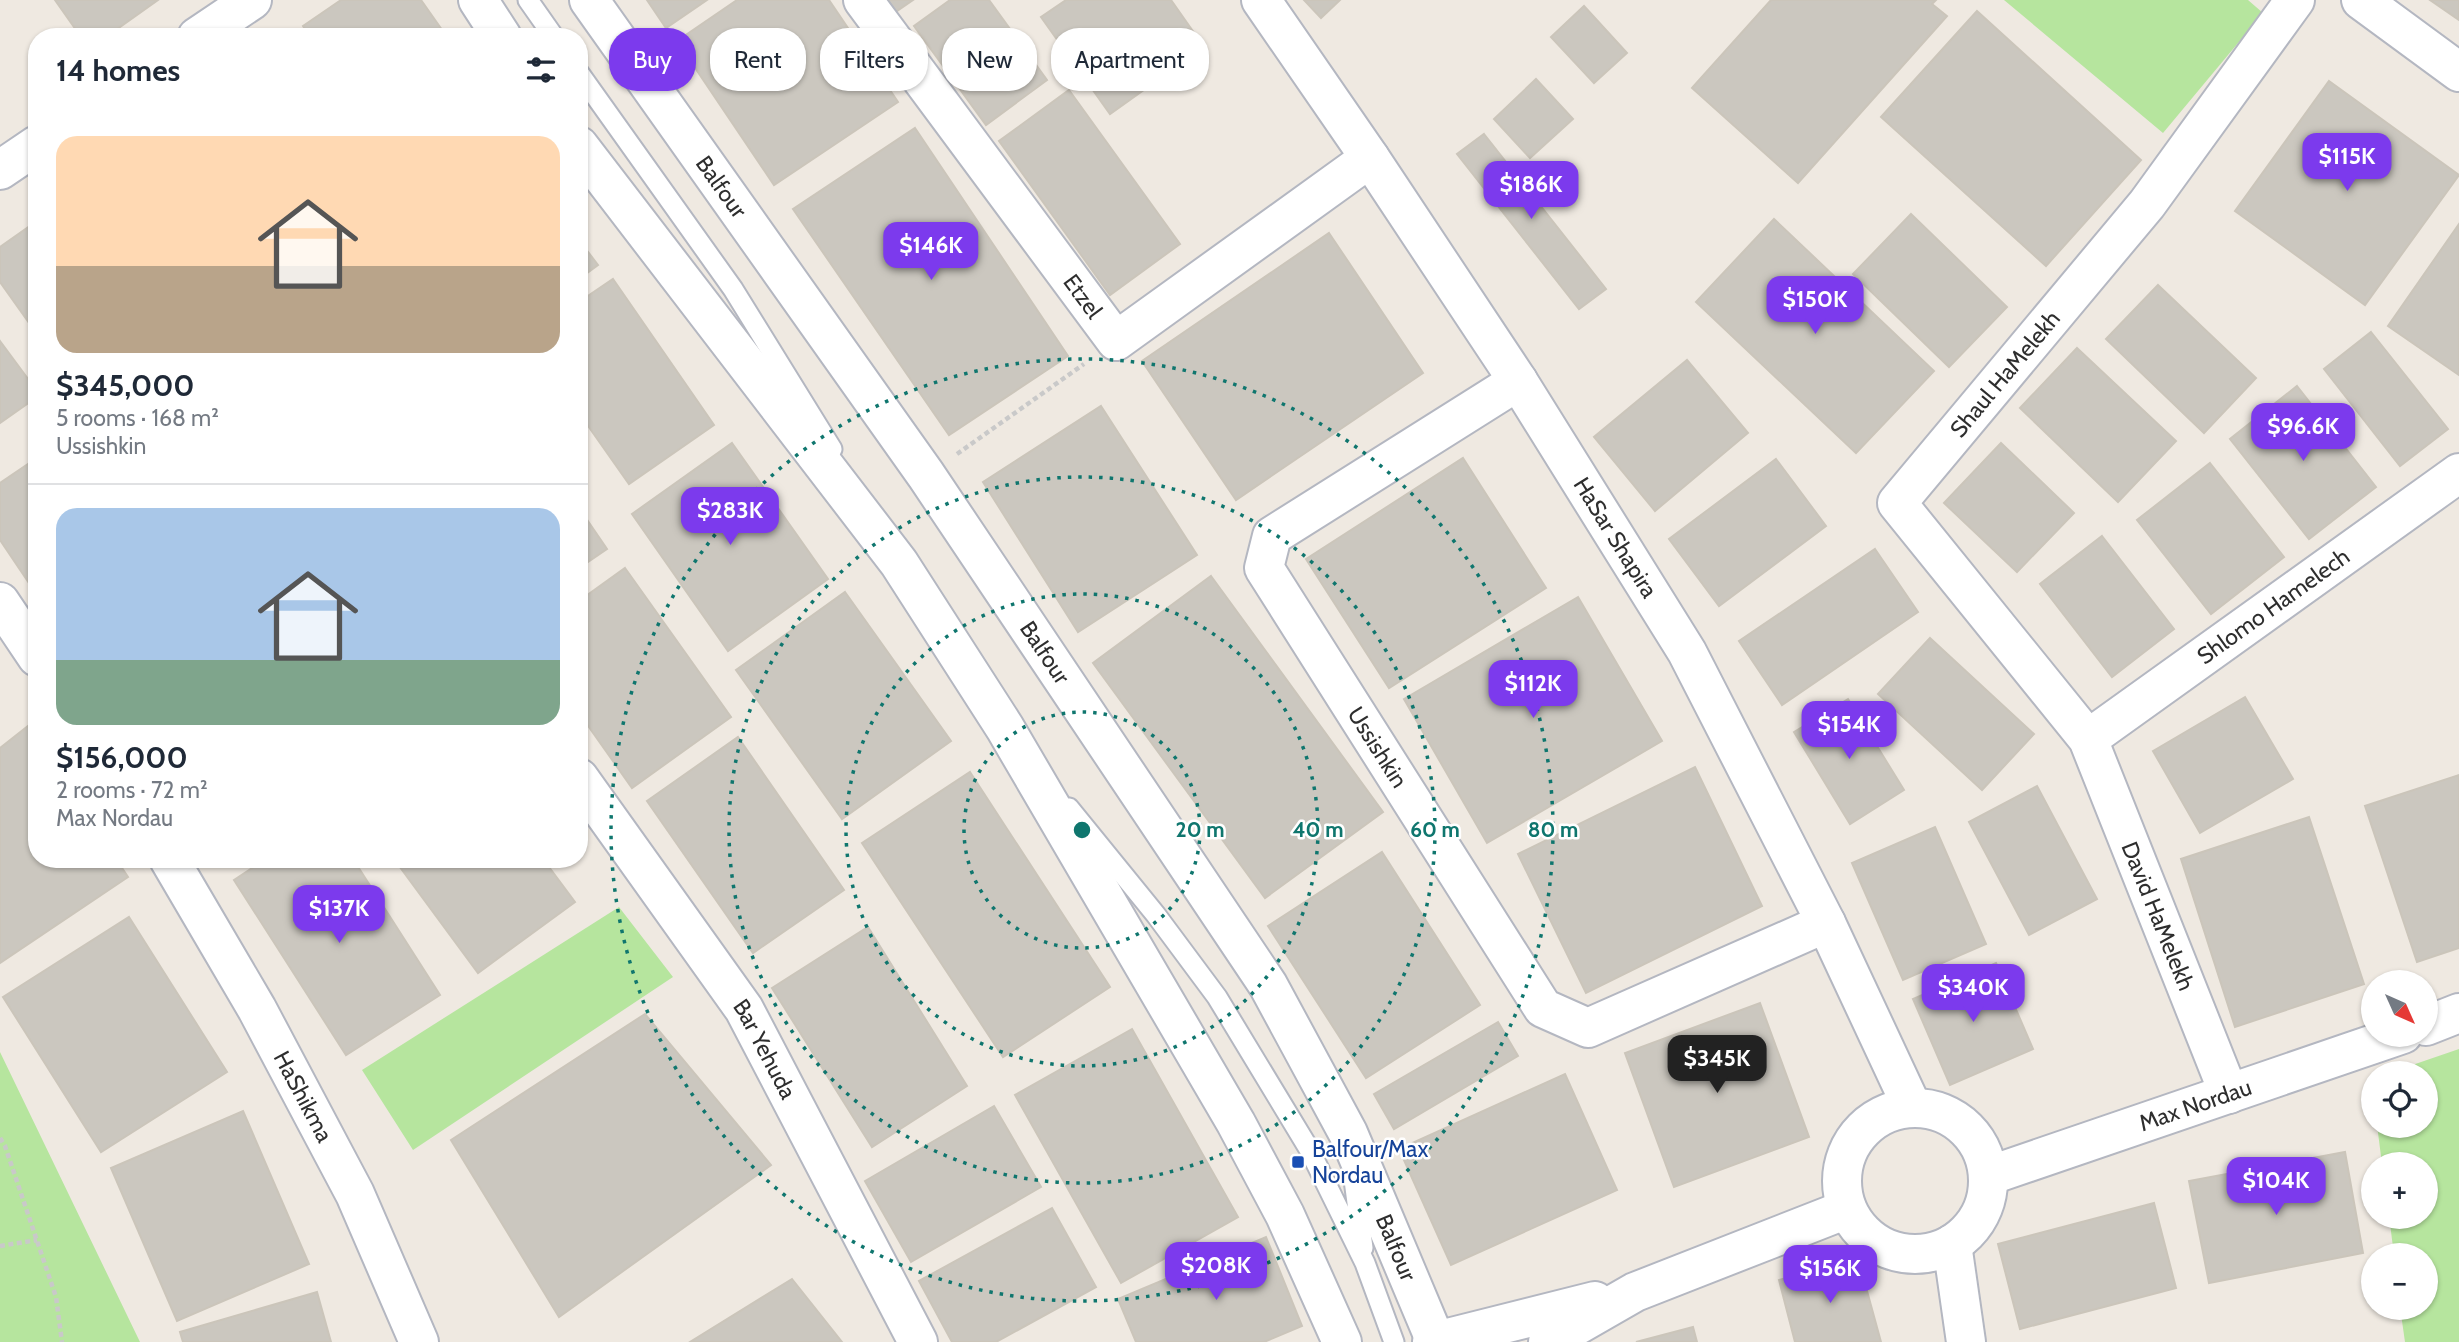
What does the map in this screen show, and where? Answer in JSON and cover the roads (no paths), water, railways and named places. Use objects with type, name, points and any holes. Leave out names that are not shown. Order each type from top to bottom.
[{"type":"street","points":[[210,28],[252,0]]},
{"type":"street","points":[[478,0],[496,28]]},
{"type":"street","name":"Balfour","points":[[589,0],[926,475],[1268,985],[1348,1133],[1435,1341]]},
{"type":"street","name":"Etzel","points":[[863,0],[1116,341],[1370,158]]},
{"type":"street","name":"HaSar Shapira","points":[[1261,0],[1370,158],[1518,382],[1687,652],[1826,923],[1912,1107]]},
{"type":"street","name":"Shaul HaMelekh","points":[[2088,739],[1897,503],[2147,204],[2295,0]]},
{"type":"street","points":[[2361,0],[2459,72]]},
{"type":"street","points":[[0,170],[28,151]]},
{"type":"street","points":[[588,158],[899,563],[1005,728],[1236,1123],[1285,1215],[1342,1342]]},
{"type":"street","name":"Ussishkin","points":[[1518,382],[1272,536],[1264,568],[1543,1008],[1588,1028],[1826,923]]},
{"type":"street","name":"Shlomo Hamelech","points":[[2088,739],[2459,473]]},
{"type":"street","points":[[0,602],[28,644]]},
{"type":"street","name":"David HaMelekh","points":[[2088,739],[2229,1094]]},
{"type":"street","name":"Bar Yehuda","points":[[588,791],[744,1009],[918,1342]]},
{"type":"street","name":"HaShikma","points":[[174,868],[257,1009],[355,1194],[419,1342]]},
{"type":"street","points":[[2438,1021],[2459,1013]]},
{"type":"street","name":"Max Nordau","points":[[1988,1177],[2365,1047]]},
{"type":"street","points":[[1912,1107],[1942,1112],[1964,1126],[1982,1151],[1988,1177],[1984,1205],[1972,1227],[1952,1244],[1923,1254],[1898,1252],[1881,1246],[1861,1231],[1847,1209],[1841,1177],[1847,1152],[1865,1127],[1887,1113],[1912,1107]]},
{"type":"street","points":[[1435,1341],[1635,1292],[1847,1209]]},
{"type":"street","points":[[1952,1244],[1966,1342]]},
{"type":"street","points":[[1548,1342],[1635,1292]]},
{"type":"lane","points":[[528,0],[548,28]]},
{"type":"lane","points":[[588,86],[733,289],[817,423],[899,563]]},
{"type":"lane","points":[[1005,728],[1156,915],[1217,997],[1309,1149],[1365,1263],[1394,1342]]},
{"type":"lane","points":[[1348,1133],[1365,1263]]},
{"type":"place","name":"Balfour/Max Nordau","points":[[1298,1162]]}]
